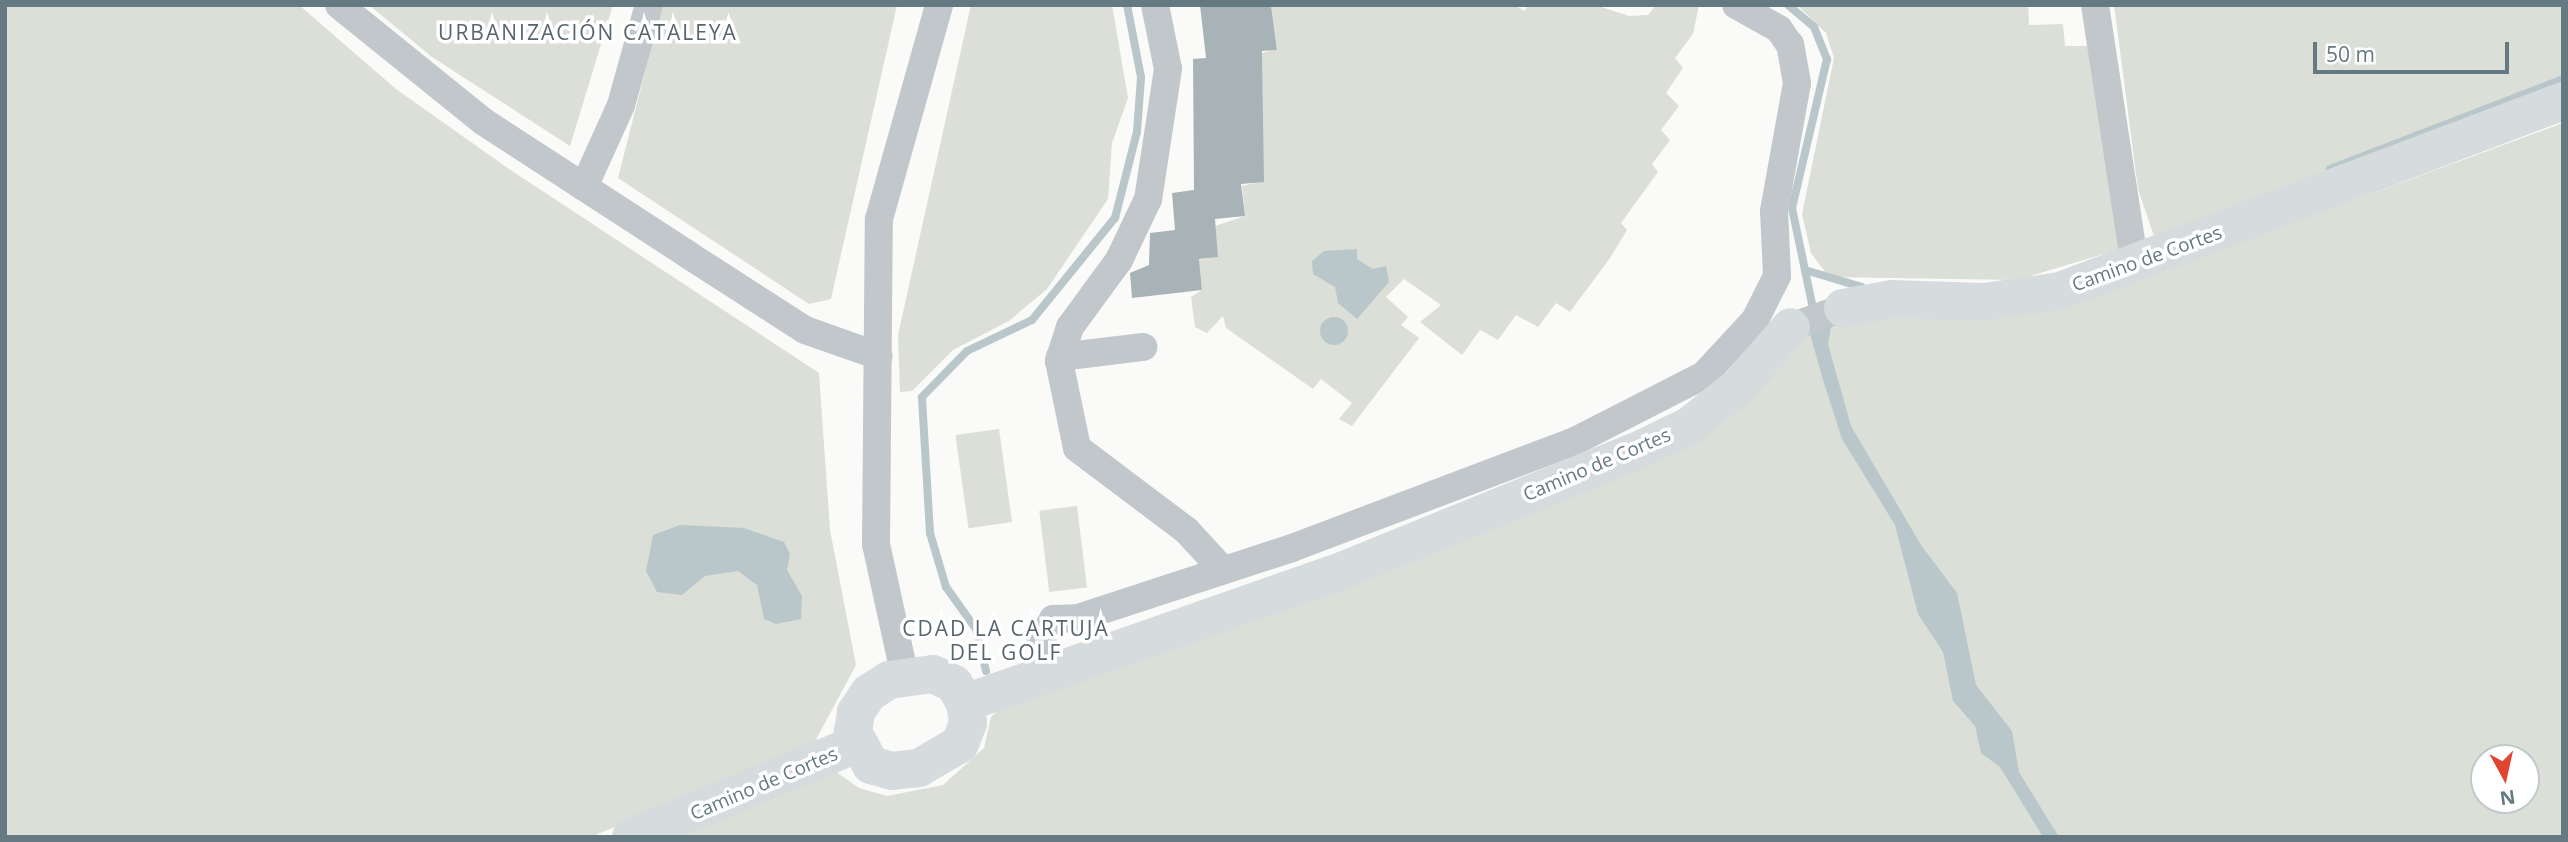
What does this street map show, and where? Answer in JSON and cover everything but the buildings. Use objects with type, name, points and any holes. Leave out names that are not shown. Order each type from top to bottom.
[{"type":"street","points":[[339,5],[484,122],[805,330],[879,356]]},
{"type":"street","points":[[584,187],[621,105],[649,5]]},
{"type":"street","points":[[905,677],[876,544],[879,219],[939,5]]},
{"type":"street","points":[[1155,5],[1168,69],[1148,199],[1119,260],[1070,327],[1060,357],[1077,448],[1187,531],[1222,569]]},
{"type":"street","points":[[1046,663],[1042,632],[1052,619],[1078,618],[1293,548],[1650,407],[1704,375],[1755,320],[1777,276],[1774,211],[1796,63],[1779,29],[1736,5]]},
{"type":"street","points":[[2095,5],[2136,267]]},
{"type":"street","name":"Camino de Cortes","points":[[965,703],[1046,663],[1334,574],[1635,452],[1689,426],[1740,385],[1791,327],[1843,307],[1892,299],[1984,302],[2060,291],[2136,267],[2563,101]]},
{"type":"street","points":[[1060,357],[1143,347]]},
{"type":"street","points":[[933,674],[954,684],[965,703],[968,723],[960,744],[942,760],[892,771],[871,765],[857,744],[856,712],[869,693],[905,677],[933,674]]},
{"type":"street","name":"Camino de Cortes","points":[[631,837],[857,744]]},
{"type":"shaded area","points":[[5,5],[299,5],[396,89],[509,169],[819,373],[830,530],[856,665],[811,749],[590,837],[5,837]]},
{"type":"shaded area","points":[[369,5],[613,5],[570,146],[432,57]]},
{"type":"shaded area","points":[[662,5],[897,5],[831,299],[809,304],[618,178]]},
{"type":"shaded area","points":[[971,5],[1112,5],[1128,98],[1112,143],[1108,199],[1047,289],[1009,321],[953,350],[912,391],[900,392],[898,335]]},
{"type":"shaded area","points":[[1271,5],[1515,5],[1524,11],[1529,5],[1595,5],[1629,16],[1648,15],[1656,5],[1699,5],[1693,34],[1675,58],[1683,68],[1666,93],[1679,106],[1661,130],[1670,140],[1652,164],[1658,172],[1621,223],[1627,230],[1610,258],[1570,312],[1556,303],[1538,327],[1516,315],[1498,340],[1480,330],[1462,355],[1420,322],[1441,305],[1404,279],[1386,297],[1408,317],[1401,325],[1419,338],[1352,426],[1339,419],[1352,403],[1321,379],[1313,389],[1226,328],[1223,316],[1207,333],[1195,327],[1191,297],[1202,290],[1199,260],[1218,256],[1215,226],[1245,216],[1242,186],[1263,181],[1262,53],[1277,49]]},
{"type":"shaded area","points":[[1797,5],[2028,5],[2029,25],[2063,24],[2065,46],[2093,46],[2127,247],[2017,280],[1829,277],[1811,253],[1802,214],[1834,58],[1826,33]]},
{"type":"shaded area","points":[[2114,5],[2563,5],[2563,86],[2155,239],[2138,189]]},
{"type":"shaded area","points":[[2563,123],[2563,837],[659,837],[835,771],[859,788],[887,796],[943,785],[984,748],[991,717],[1008,701],[1683,442],[1809,330],[1832,321],[2094,296]]},
{"type":"shaded area","points":[[1357,249],[1357,259],[1373,269],[1386,266],[1389,282],[1357,319],[1338,303],[1335,287],[1313,274],[1312,261],[1324,251]]},
{"type":"shaded area","points":[[1334,317],[1344,321],[1348,331],[1344,341],[1334,345],[1324,341],[1320,331],[1324,321]]},
{"type":"shaded area","points":[[1832,321],[1828,344],[1851,426],[1921,545],[1957,593],[1976,685],[2012,731],[2019,772],[2059,837],[2043,837],[2000,767],[1981,753],[1975,726],[1953,701],[1943,652],[1918,614],[1895,525],[1842,439],[1823,380],[1809,330]]},
{"type":"shaded area","points":[[999,429],[1012,522],[969,528],[955,435]]},
{"type":"shaded area","points":[[1077,506],[1087,587],[1049,592],[1039,511]]},
{"type":"shaded area","points":[[680,525],[744,528],[784,542],[790,554],[787,570],[802,596],[801,619],[776,624],[764,619],[757,585],[738,571],[705,576],[682,595],[657,592],[646,571],[653,535]]},
{"type":"waterway","points":[[986,671],[976,629],[946,587],[930,533],[922,397],[967,351],[1032,320],[1115,218],[1137,132],[1141,77],[1127,5]]},
{"type":"waterway","points":[[1788,5],[1814,27],[1827,59],[1792,208],[1814,313]]},
{"type":"waterway","points":[[2330,169],[2563,79]]},
{"type":"waterway","points":[[1805,270],[1862,287]]},
{"type":"district","name":"URBANIZACIÓN CATALEYA","points":[[588,32]]},
{"type":"district","name":"CDAD LA CARTUJA DEL GOLF","points":[[1006,640]]}]
